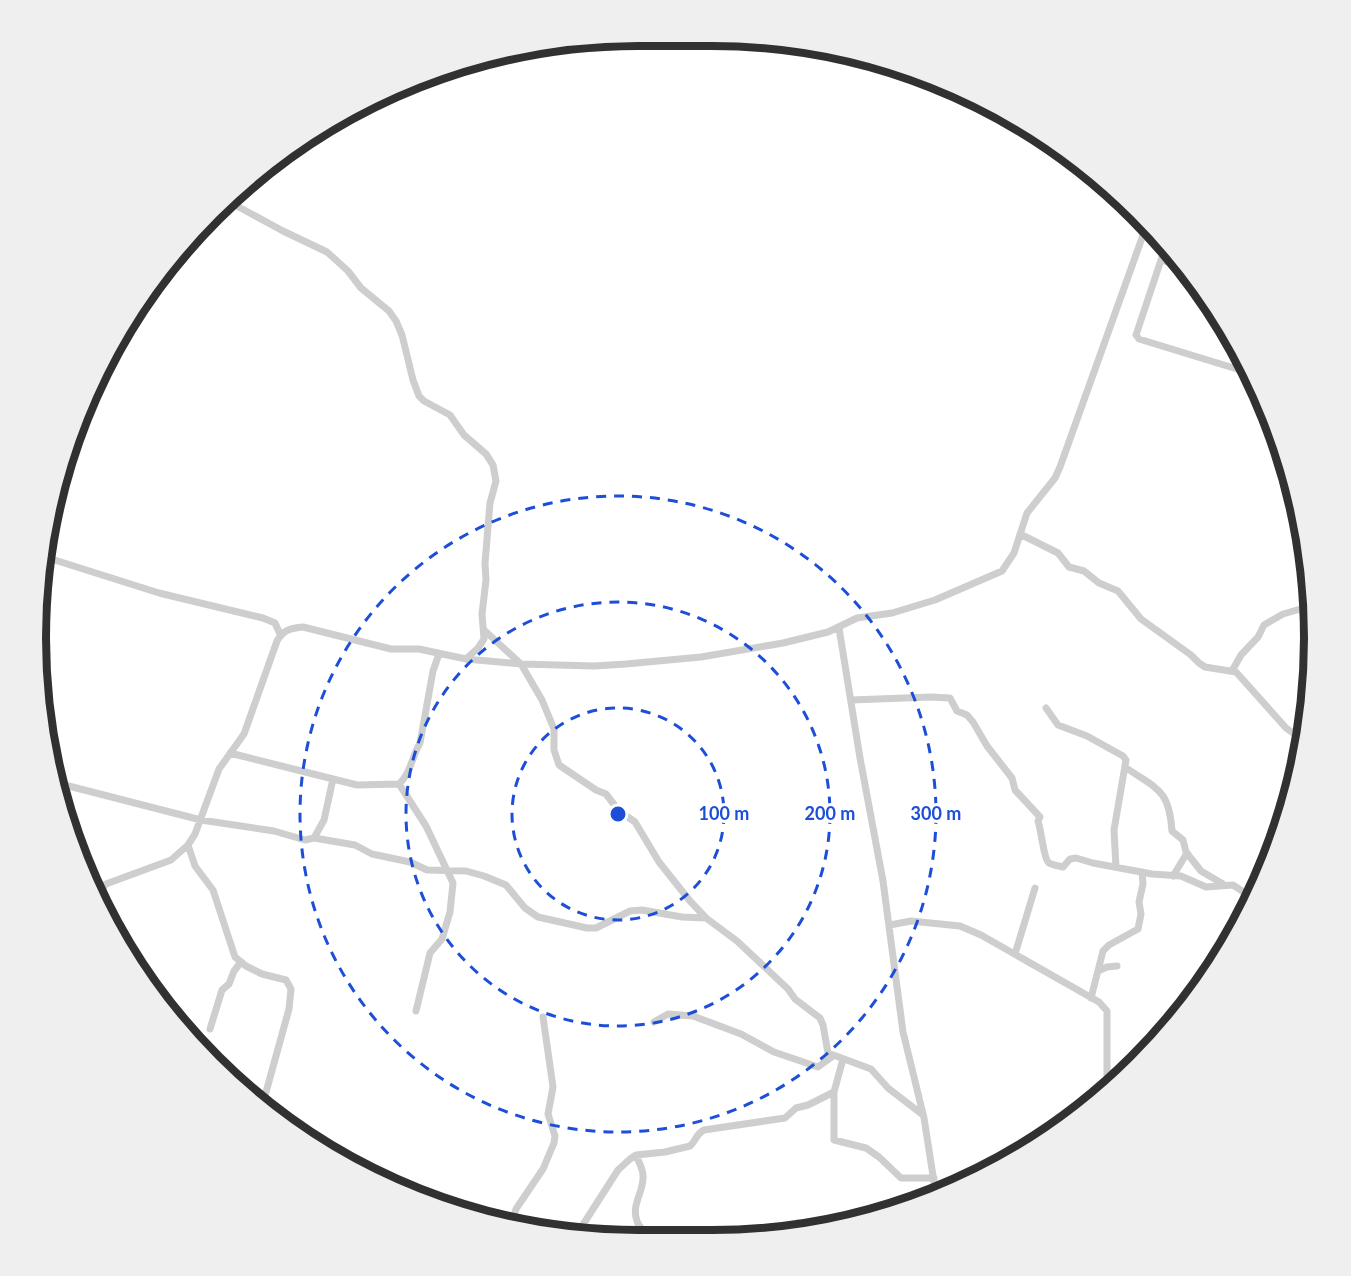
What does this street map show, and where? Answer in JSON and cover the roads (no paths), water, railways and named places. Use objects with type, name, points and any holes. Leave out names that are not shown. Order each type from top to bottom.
[{"type":"street","points":[[235,205],[327,252],[348,271],[362,288],[389,311],[402,335],[419,396],[450,415],[465,435],[486,454],[493,465],[496,481],[490,503],[485,563],[483,643],[466,659]]},
{"type":"street","points":[[102,889],[106,884],[171,860],[188,845],[201,820],[216,777],[244,734],[280,634],[292,628],[303,627],[391,649],[419,649],[466,659],[521,664],[594,666],[701,657],[783,643],[839,628],[858,618],[891,613],[943,597],[1002,571],[1014,553],[1027,513],[1055,478],[1060,467],[1144,233]]},
{"type":"street","points":[[1163,254],[1137,328],[1136,334],[1139,339],[1241,370]]},
{"type":"street","points":[[1161,260],[1170,263]]},
{"type":"street","points":[[1020,534],[1058,553],[1069,567],[1084,570],[1099,583],[1120,593],[1141,619],[1205,667],[1232,671],[1242,677],[1257,697],[1286,728],[1296,735]]},
{"type":"street","points":[[52,559],[159,593],[263,618],[275,623],[280,634]]},
{"type":"street","points":[[1232,671],[1240,655],[1258,637],[1264,625],[1283,614],[1303,608]]},
{"type":"street","points":[[839,628],[890,925],[903,1032],[923,1115],[935,1186]]},
{"type":"street","points":[[484,630],[521,664],[543,700],[554,729],[554,750],[560,765],[596,790],[606,794],[619,811],[635,822],[659,862],[706,918],[737,941],[788,989],[795,999],[819,1018],[823,1024],[826,1050],[833,1056],[871,1069],[888,1089],[923,1115]]},
{"type":"street","points":[[399,784],[408,772],[420,743],[433,671],[439,654]]},
{"type":"street","points":[[851,699],[950,698],[957,711],[967,715],[974,722],[987,746],[1012,778],[1015,790],[1040,817],[1038,821],[1043,840],[1044,858],[1048,862],[1063,867],[1070,859],[1076,858],[1142,872],[1186,878],[1206,887],[1233,885],[1247,894]]},
{"type":"street","points":[[1046,708],[1058,725],[1087,736],[1123,756],[1126,760],[1114,830],[1116,867]]},
{"type":"street","points":[[231,753],[357,784],[399,784]]},
{"type":"street","points":[[1125,767],[1150,782],[1164,795],[1171,818],[1172,831],[1183,840],[1186,853],[1202,870],[1224,885]]},
{"type":"street","points":[[314,838],[324,819],[333,779]]},
{"type":"street","points":[[399,784],[426,826],[453,883],[450,912],[442,939],[430,953],[416,1011]]},
{"type":"street","points":[[66,785],[201,820],[274,831],[305,840],[314,838],[355,845],[372,854],[410,862],[427,870],[466,871],[502,883],[525,908],[538,917],[587,928],[596,928],[630,911],[642,910],[682,917],[706,918]]},
{"type":"street","points":[[188,845],[195,867],[213,890],[235,957],[261,974],[286,980],[291,989],[287,1018],[265,1096]]},
{"type":"street","points":[[1173,876],[1186,853]]},
{"type":"street","points":[[1091,998],[1103,951],[1109,945],[1138,929],[1141,914],[1138,902],[1143,884],[1142,872]]},
{"type":"street","points":[[1015,954],[1035,888]]},
{"type":"street","points":[[890,925],[911,921],[960,926],[981,935],[1091,998],[1107,1011],[1107,1079]]},
{"type":"street","points":[[210,1029],[222,990],[229,984],[234,971],[241,962]]},
{"type":"street","points":[[1098,971],[1117,966]]},
{"type":"street","points":[[654,1022],[668,1014],[693,1016],[741,1034],[774,1052],[818,1067],[833,1056]]},
{"type":"street","points":[[514,1216],[543,1169],[555,1136],[548,1114],[553,1087],[543,1017]]},
{"type":"street","points":[[843,1059],[834,1092],[834,1140],[866,1148],[901,1178],[934,1178]]},
{"type":"street","points":[[582,1226],[618,1170],[636,1155],[665,1152],[690,1146],[697,1135],[704,1130],[785,1118],[796,1108],[808,1105],[834,1092]]},
{"type":"street","points":[[636,1155],[644,1181],[637,1199],[636,1218],[644,1229]]}]
